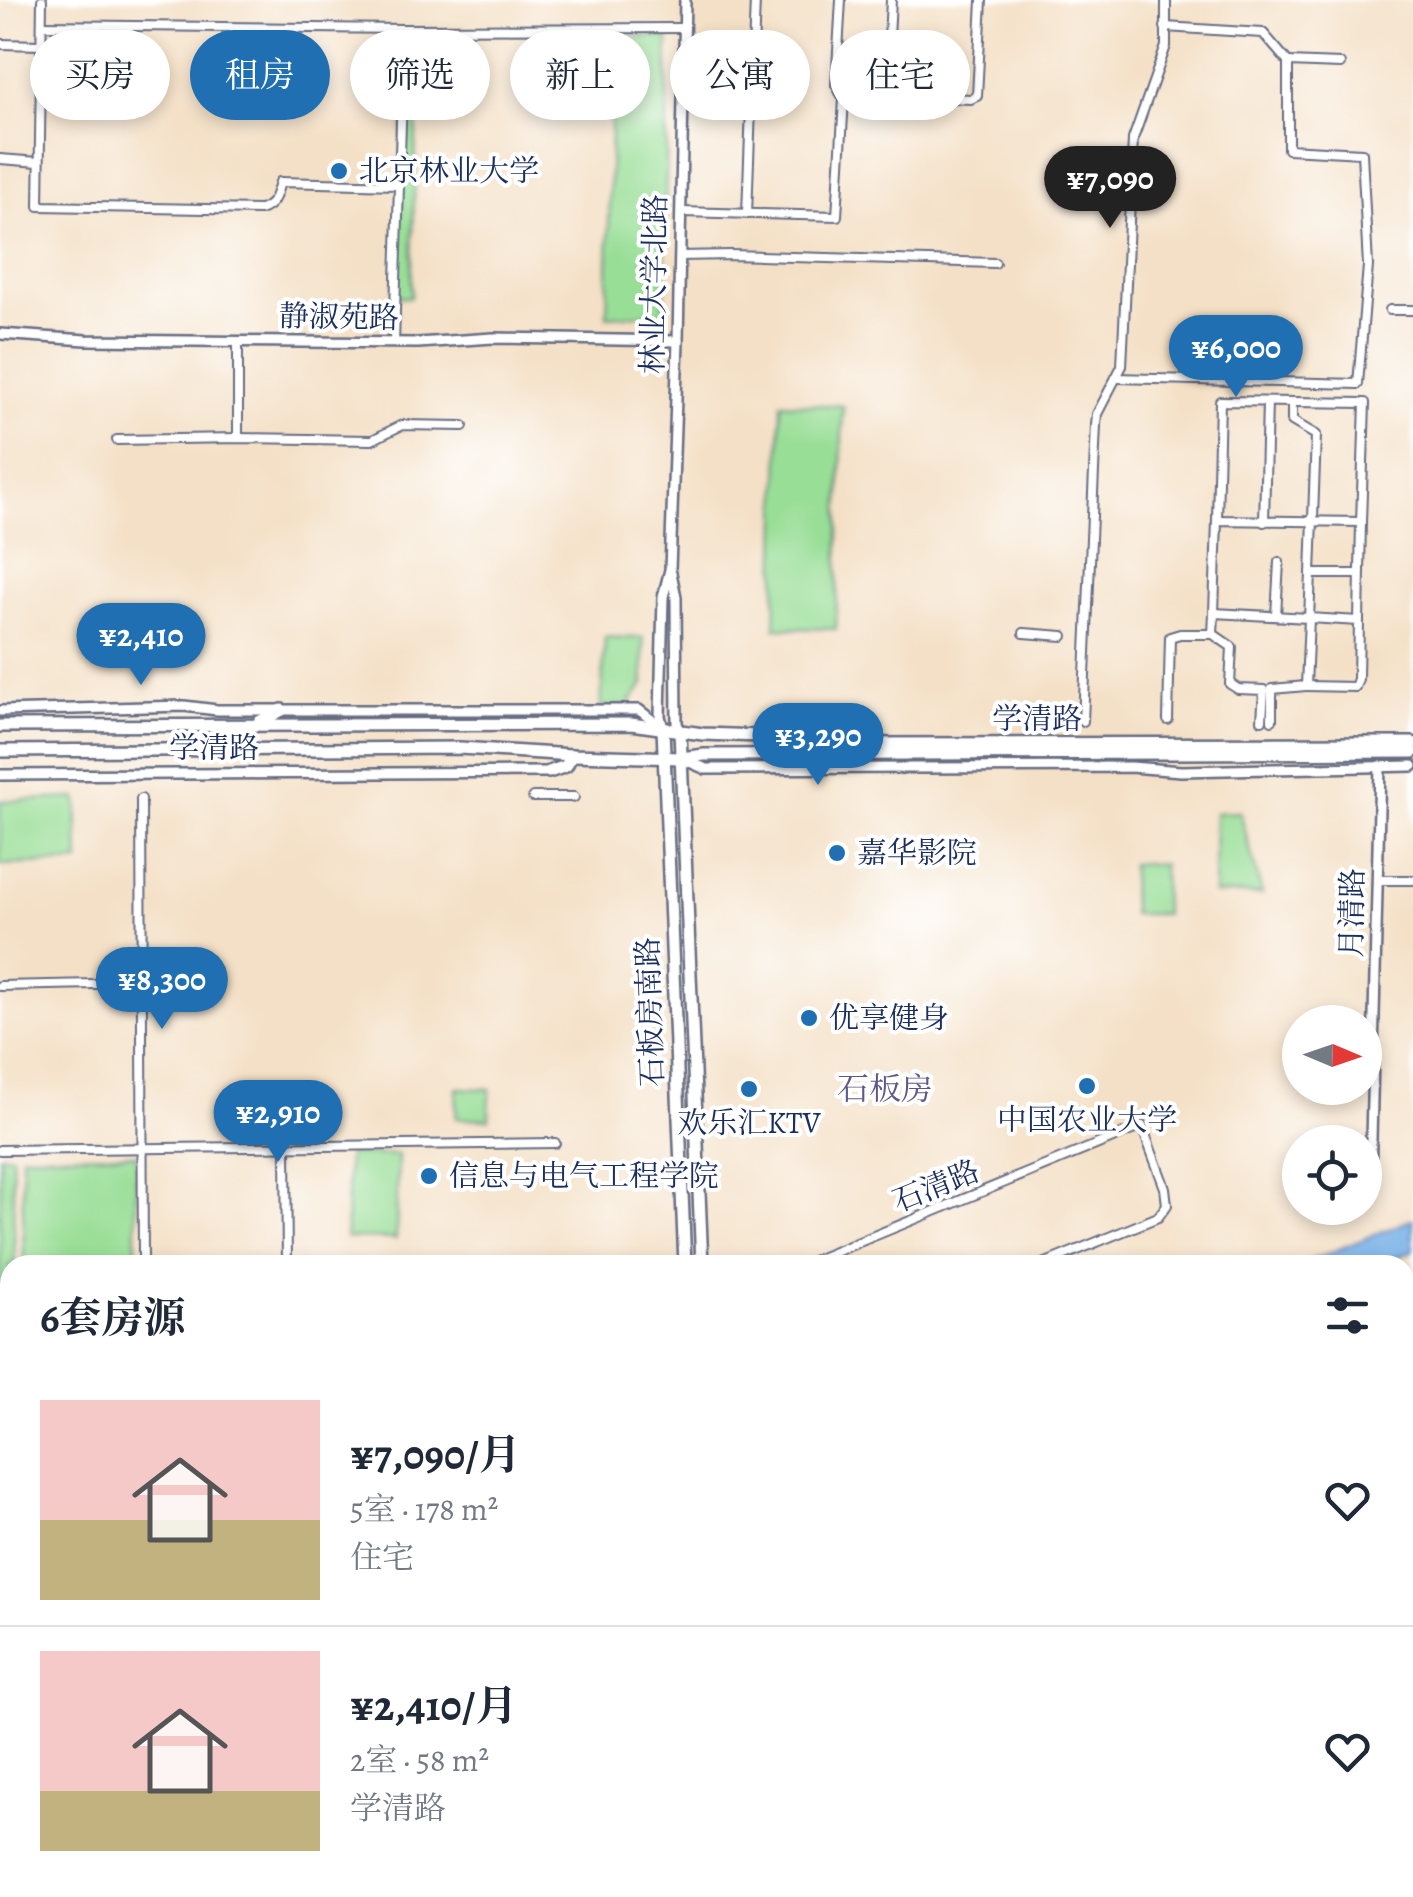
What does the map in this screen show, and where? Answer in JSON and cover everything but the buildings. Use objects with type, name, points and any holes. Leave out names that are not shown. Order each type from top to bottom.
[{"type":"main road","points":[[255,724],[282,710]]},
{"type":"main road","name":"学清路","points":[[0,726],[631,724],[811,744],[1413,743]]},
{"type":"main road","name":"石板房南路","points":[[663,728],[685,1255]]},
{"type":"main road","name":"石板房南路","points":[[680,731],[702,1255]]},
{"type":"main road","name":"学清路","points":[[0,751],[460,748],[681,758],[1413,752]]},
{"type":"main road","points":[[549,772],[566,766],[572,755]]},
{"type":"main road","points":[[904,768],[917,755]]},
{"type":"street","points":[[42,0],[42,30]]},
{"type":"street","name":"林业大学北路","points":[[663,728],[663,597],[670,570],[685,0]]},
{"type":"street","points":[[748,214],[755,0]]},
{"type":"street","points":[[839,30],[841,0]]},
{"type":"street","points":[[889,30],[891,0]]},
{"type":"street","points":[[970,99],[978,96],[982,0]]},
{"type":"street","points":[[1083,720],[1096,424],[1122,366],[1133,140],[1166,46],[1166,0]]},
{"type":"street","points":[[42,25],[684,28]]},
{"type":"street","points":[[1116,378],[1358,384],[1368,266],[1362,153],[1288,149],[1288,62],[1263,33],[1165,27]]},
{"type":"street","points":[[394,342],[404,29]]},
{"type":"street","points":[[0,44],[30,45]]},
{"type":"street","points":[[1288,62],[1340,64]]},
{"type":"street","points":[[40,120],[39,206],[260,210],[275,200],[280,182],[398,185]]},
{"type":"street","points":[[681,212],[837,216],[843,120]]},
{"type":"street","points":[[0,159],[40,162]]},
{"type":"street","points":[[680,256],[995,263]]},
{"type":"street","points":[[1390,310],[1413,310]]},
{"type":"street","name":"静淑苑路","points":[[0,334],[86,340],[678,341]]},
{"type":"street","points":[[238,341],[238,438]]},
{"type":"street","points":[[1168,720],[1170,637],[1180,634],[1213,634],[1232,648],[1230,684],[1238,689],[1264,690],[1267,720],[1272,690],[1355,687],[1365,403],[1220,401],[1213,634]]},
{"type":"street","points":[[1264,522],[1267,402]]},
{"type":"street","points":[[1292,402],[1292,421],[1316,435],[1306,686]]},
{"type":"street","points":[[117,440],[372,440],[402,425],[462,426]]},
{"type":"street","points":[[1217,520],[1361,522]]},
{"type":"street","points":[[1276,616],[1279,562]]},
{"type":"street","name":"林业大学北路","points":[[670,570],[676,597],[680,731]]},
{"type":"street","points":[[1311,574],[1360,571]]},
{"type":"street","points":[[1214,613],[1359,621]]},
{"type":"street","points":[[1024,632],[1062,636]]},
{"type":"street","name":"学清路","points":[[0,711],[184,706],[218,710],[639,710],[663,728]]},
{"type":"street","name":"学清路","points":[[681,758],[706,769],[1181,770],[1413,766]]},
{"type":"street","name":"月清路","points":[[1372,1125],[1380,766]]},
{"type":"street","name":"学清路","points":[[0,775],[549,772]]},
{"type":"street","points":[[533,797],[574,797]]},
{"type":"street","points":[[141,799],[143,1255]]},
{"type":"street","points":[[1378,880],[1413,880]]},
{"type":"street","points":[[0,986],[143,983]]},
{"type":"street","name":"石清路","points":[[827,1255],[1142,1126],[1165,1188],[1166,1205],[1158,1217],[1065,1255]]},
{"type":"street","points":[[0,1150],[555,1143]]},
{"type":"street","points":[[286,1146],[286,1255]]},
{"type":"green space","points":[[650,37],[668,37],[664,313],[607,316],[611,120],[650,120]]},
{"type":"green space","points":[[404,120],[416,120],[411,297],[396,297]]},
{"type":"green space","points":[[781,403],[843,406],[836,629],[775,628]]},
{"type":"green space","points":[[605,637],[643,638],[644,684],[627,706],[601,707]]},
{"type":"green space","points":[[77,798],[79,862],[0,865],[0,801]]},
{"type":"green space","points":[[1240,812],[1262,894],[1214,894],[1215,813]]},
{"type":"green space","points":[[1131,864],[1163,864],[1164,914],[1132,914]]},
{"type":"green space","points":[[457,1088],[490,1089],[489,1119],[456,1118]]},
{"type":"green space","points":[[136,1154],[136,1255],[24,1255],[22,1155]]},
{"type":"green space","points":[[348,1154],[398,1155],[396,1239],[346,1238]]},
{"type":"green space","points":[[0,1155],[12,1155],[15,1255],[0,1255]]},
{"type":"water","points":[[1413,1219],[1413,1251],[1403,1255],[1325,1255]]},
{"type":"place","name":"北京林业大学","points":[[339,171]]},
{"type":"place","name":"嘉华影院","points":[[837,853]]},
{"type":"place","name":"优享健身","points":[[809,1018]]},
{"type":"place","name":"中国农业大学","points":[[1087,1086]]},
{"type":"place","name":"欢乐汇KTV","points":[[749,1089]]},
{"type":"place","name":"信息与电气工程学院","points":[[429,1176]]},
{"type":"district","name":"石板房","points":[[885,1089]]}]
